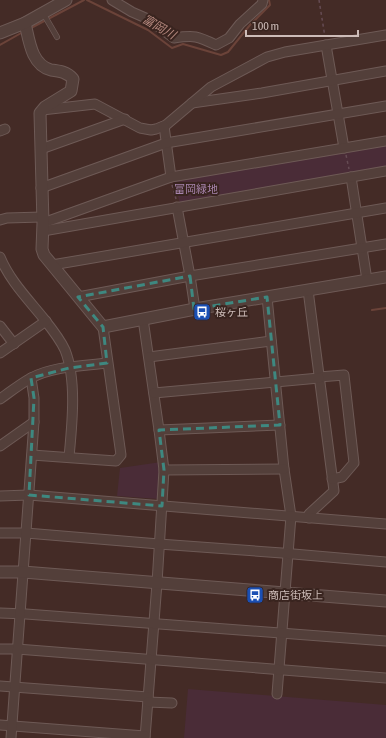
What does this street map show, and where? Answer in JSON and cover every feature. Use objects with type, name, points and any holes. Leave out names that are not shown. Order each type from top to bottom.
[{"type":"street","points":[[112,0],[132,12],[148,19],[174,38],[198,36],[216,46],[229,38],[240,24],[262,4],[263,0]]},
{"type":"street","points":[[0,33],[25,23],[60,2]]},
{"type":"street","points":[[25,23],[35,58],[39,64],[45,68],[69,74],[73,79],[71,91],[42,110],[40,113],[42,249],[44,255],[103,327],[121,456],[116,461],[32,455]]},
{"type":"street","points":[[42,110],[95,104],[140,128],[151,130],[164,126],[211,87],[267,57],[285,52],[386,35]]},
{"type":"street","points":[[326,45],[344,148]]},
{"type":"street","points":[[192,103],[262,93],[386,71]]},
{"type":"street","points":[[41,188],[166,143],[386,106]]},
{"type":"street","points":[[41,149],[125,119]]},
{"type":"street","points":[[164,126],[171,177]]},
{"type":"street","points":[[42,224],[171,177],[386,141]]},
{"type":"street","points":[[0,220],[7,218],[42,224],[177,207],[386,171]]},
{"type":"street","points":[[351,177],[367,280]]},
{"type":"street","points":[[177,207],[190,276],[194,309]]},
{"type":"street","points":[[52,265],[386,208]]},
{"type":"street","points":[[78,296],[386,244]]},
{"type":"street","points":[[0,257],[10,277],[46,321],[60,340],[65,350],[69,368],[73,407],[70,457]]},
{"type":"street","points":[[103,327],[194,309],[386,276]]},
{"type":"street","points":[[308,290],[334,491],[309,514],[309,518]]},
{"type":"street","points":[[267,297],[284,469],[291,516],[278,694]]},
{"type":"street","points":[[0,725],[145,738],[164,470],[160,430],[143,319]]},
{"type":"street","points":[[0,353],[46,321]]},
{"type":"street","points":[[0,326],[14,344]]},
{"type":"street","points":[[149,357],[271,341]]},
{"type":"street","points":[[0,399],[31,378],[45,372],[107,363]]},
{"type":"street","points":[[154,393],[344,375],[354,463],[342,477],[332,479]]},
{"type":"street","points":[[11,738],[34,422],[34,398],[31,378]]},
{"type":"street","points":[[0,446],[34,422]]},
{"type":"street","points":[[160,430],[280,425]]},
{"type":"street","points":[[164,470],[284,469]]},
{"type":"street","points":[[0,496],[29,495],[386,524]]},
{"type":"street","points":[[0,533],[26,533],[386,562]]},
{"type":"street","points":[[0,572],[23,572],[386,601]]},
{"type":"street","points":[[0,613],[386,641]]},
{"type":"street","points":[[0,649],[17,649],[386,678]]},
{"type":"street","points":[[0,686],[172,703]]},
{"type":"lane","points":[[43,13],[57,37]]},
{"type":"path","points":[[319,0],[326,45]]},
{"type":"path","points":[[344,148],[351,177]]},
{"type":"path","points":[[171,177],[177,207]]},
{"type":"highlighted area","points":[[190,276],[194,309],[267,297],[280,425],[159,430],[164,470],[162,506],[29,495],[34,398],[31,378],[69,368],[107,363],[103,327],[78,297]]},
{"type":"green space","name":"富岡緑地","points":[[386,144],[386,168],[180,204],[174,180]]},
{"type":"green space","points":[[161,462],[159,499],[117,496],[120,468]]},
{"type":"green space","points":[[188,689],[386,705],[386,738],[184,738]]},
{"type":"waterway","name":"富岡川","points":[[31,28],[84,0]]},
{"type":"waterway","name":"富岡川","points":[[87,0],[148,30],[172,48],[183,44],[221,55],[228,52],[250,25],[270,5],[269,0]]},
{"type":"waterway","name":"富岡川","points":[[0,45],[23,32]]},
{"type":"waterway","points":[[372,310],[386,308]]},
{"type":"place","name":"桜ヶ丘","points":[[202,312]]},
{"type":"place","name":"商店街坂上","points":[[255,595]]}]
